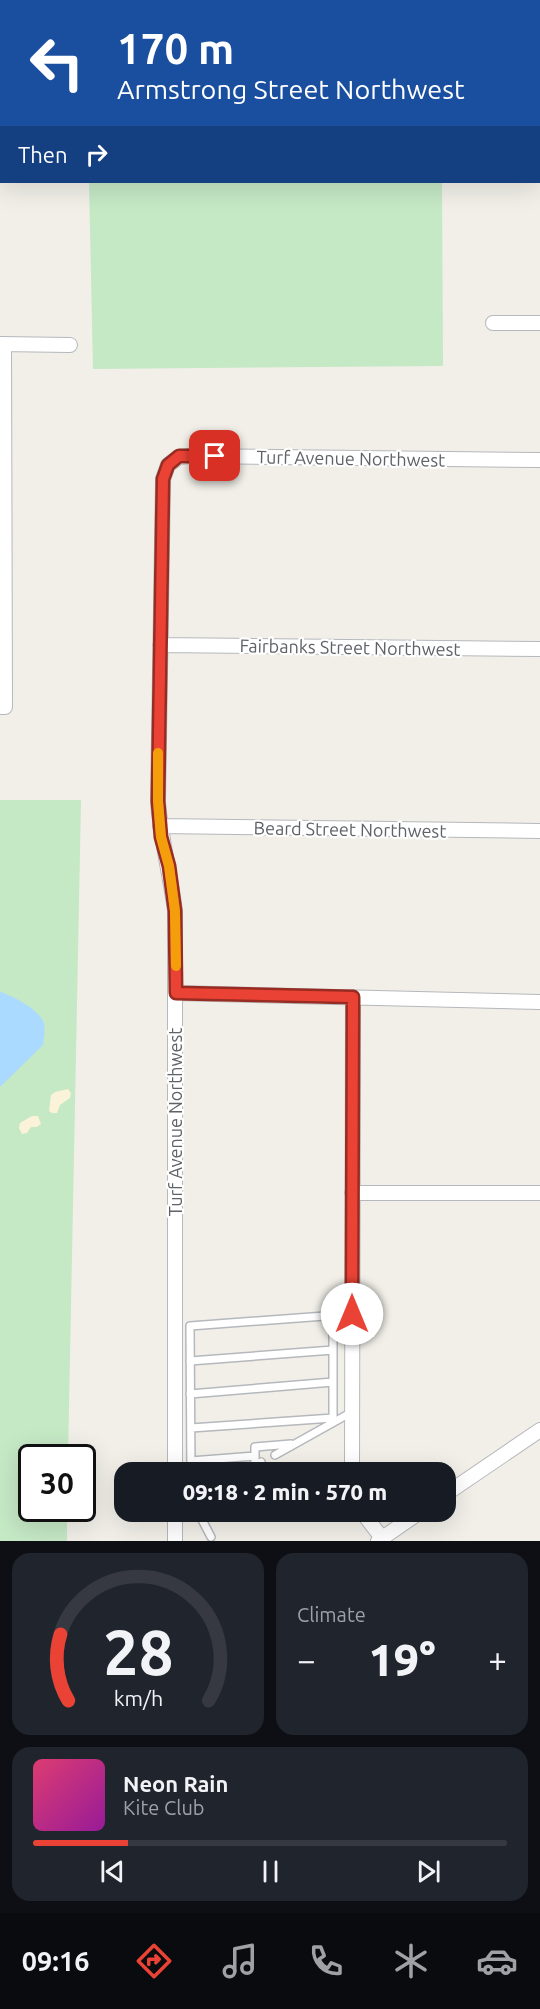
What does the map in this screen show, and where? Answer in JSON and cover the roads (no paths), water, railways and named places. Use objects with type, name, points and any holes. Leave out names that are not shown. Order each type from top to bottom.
[{"type":"street","points":[[493,323],[540,323]]},
{"type":"street","points":[[0,707],[5,707],[2,344],[70,345]]},
{"type":"street","name":"Turf Avenue Northwest","points":[[175,1462],[175,911],[169,866],[161,837],[158,801],[163,479],[168,465],[179,456],[540,460]]},
{"type":"street","name":"Fairbanks Street Northwest","points":[[160,645],[540,649]]},
{"type":"street","name":"Beard Street Northwest","points":[[160,826],[540,831]]},
{"type":"street","points":[[176,993],[540,1002]]},
{"type":"street","points":[[352,1462],[353,997]]},
{"type":"street","points":[[352,1193],[540,1192]]},
{"type":"street","points":[[456,1487],[540,1430]]},
{"type":"street","points":[[175,1522],[175,1541]]},
{"type":"street","points":[[368,1522],[380,1540],[406,1522]]},
{"type":"lane","points":[[174,1329],[352,1314]]},
{"type":"lane","points":[[333,1315],[333,1420]]},
{"type":"lane","points":[[190,1326],[191,1461],[255,1456]]},
{"type":"lane","points":[[190,1361],[333,1350]]},
{"type":"lane","points":[[190,1394],[333,1382]]},
{"type":"lane","points":[[275,1455],[333,1420],[352,1412]]},
{"type":"lane","points":[[191,1428],[333,1420]]},
{"type":"lane","points":[[257,1462],[255,1448],[296,1443]]},
{"type":"lane","points":[[203,1522],[211,1537]]},
{"type":"water","points":[[0,992],[17,999],[36,1012],[43,1021],[45,1030],[43,1045],[0,1087]]}]
